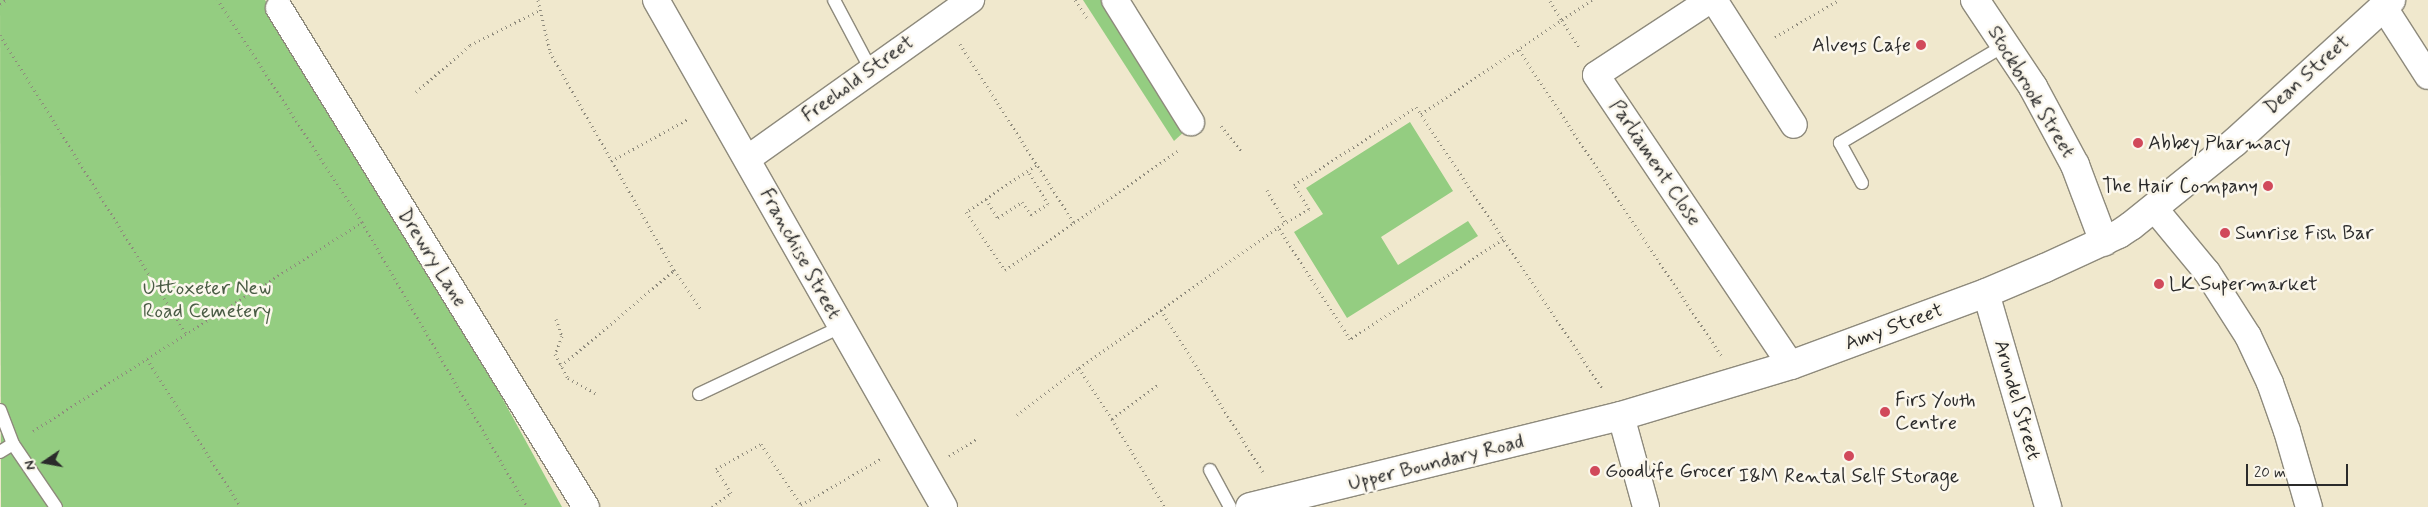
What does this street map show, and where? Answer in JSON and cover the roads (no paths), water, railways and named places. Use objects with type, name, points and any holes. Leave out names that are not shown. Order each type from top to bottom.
[{"type":"street","name":"Franchise Street","points":[[656,0],[841,328],[909,442],[944,507]]},
{"type":"street","name":"Freehold Street","points":[[746,160],[971,0]]},
{"type":"street","points":[[1115,0],[1190,122]]},
{"type":"street","name":"Parliament Close","points":[[1710,0],[1596,75],[1791,365]]},
{"type":"street","points":[[1714,0],[1794,125]]},
{"type":"street","name":"Stockbrook Street","points":[[1981,2],[2075,164],[2104,242]]},
{"type":"street","points":[[2387,3],[2428,76]]},
{"type":"street","name":"Dean Street","points":[[2154,208],[2234,142],[2387,3]]},
{"type":"street","name":"Drewry Lane","points":[[279,8],[586,507]]},
{"type":"street","points":[[2154,208],[2207,272],[2248,336],[2270,382],[2287,431],[2309,507]]},
{"type":"street","name":"Amy Street","points":[[1621,416],[1791,365],[1986,293],[2104,242],[2119,234],[2154,208]]},
{"type":"street","name":"Arundel Street","points":[[1986,293],[2048,507]]},
{"type":"street","points":[[1621,416],[1646,507]]},
{"type":"street","name":"Upper Boundary Road","points":[[1250,507],[1621,416]]},
{"type":"lane","points":[[834,0],[871,70]]},
{"type":"lane","points":[[1862,183],[1840,143],[2005,45]]},
{"type":"lane","points":[[699,394],[841,328]]},
{"type":"lane","points":[[0,410],[13,444],[56,507]]},
{"type":"lane","points":[[0,452],[13,444]]},
{"type":"lane","points":[[1210,470],[1230,507]]},
{"type":"place","name":"Alveys Cafe","points":[[1921,45]]},
{"type":"place","name":"Abbey Pharmacy","points":[[2138,143]]},
{"type":"place","name":"The Hair Company","points":[[2268,186]]},
{"type":"place","name":"Sunrise Fish Bar","points":[[2225,233]]},
{"type":"place","name":"LK Supermarket","points":[[2159,284]]},
{"type":"place","name":"Firs Youth Centre","points":[[1885,412]]},
{"type":"place","name":"I&M Rental Self Storage","points":[[1849,456]]},
{"type":"place","name":"Goodlife Grocer","points":[[1595,471]]},
{"type":"park label","name":"Uttoxeter New Road Cemetery","points":[[207,300]]}]
